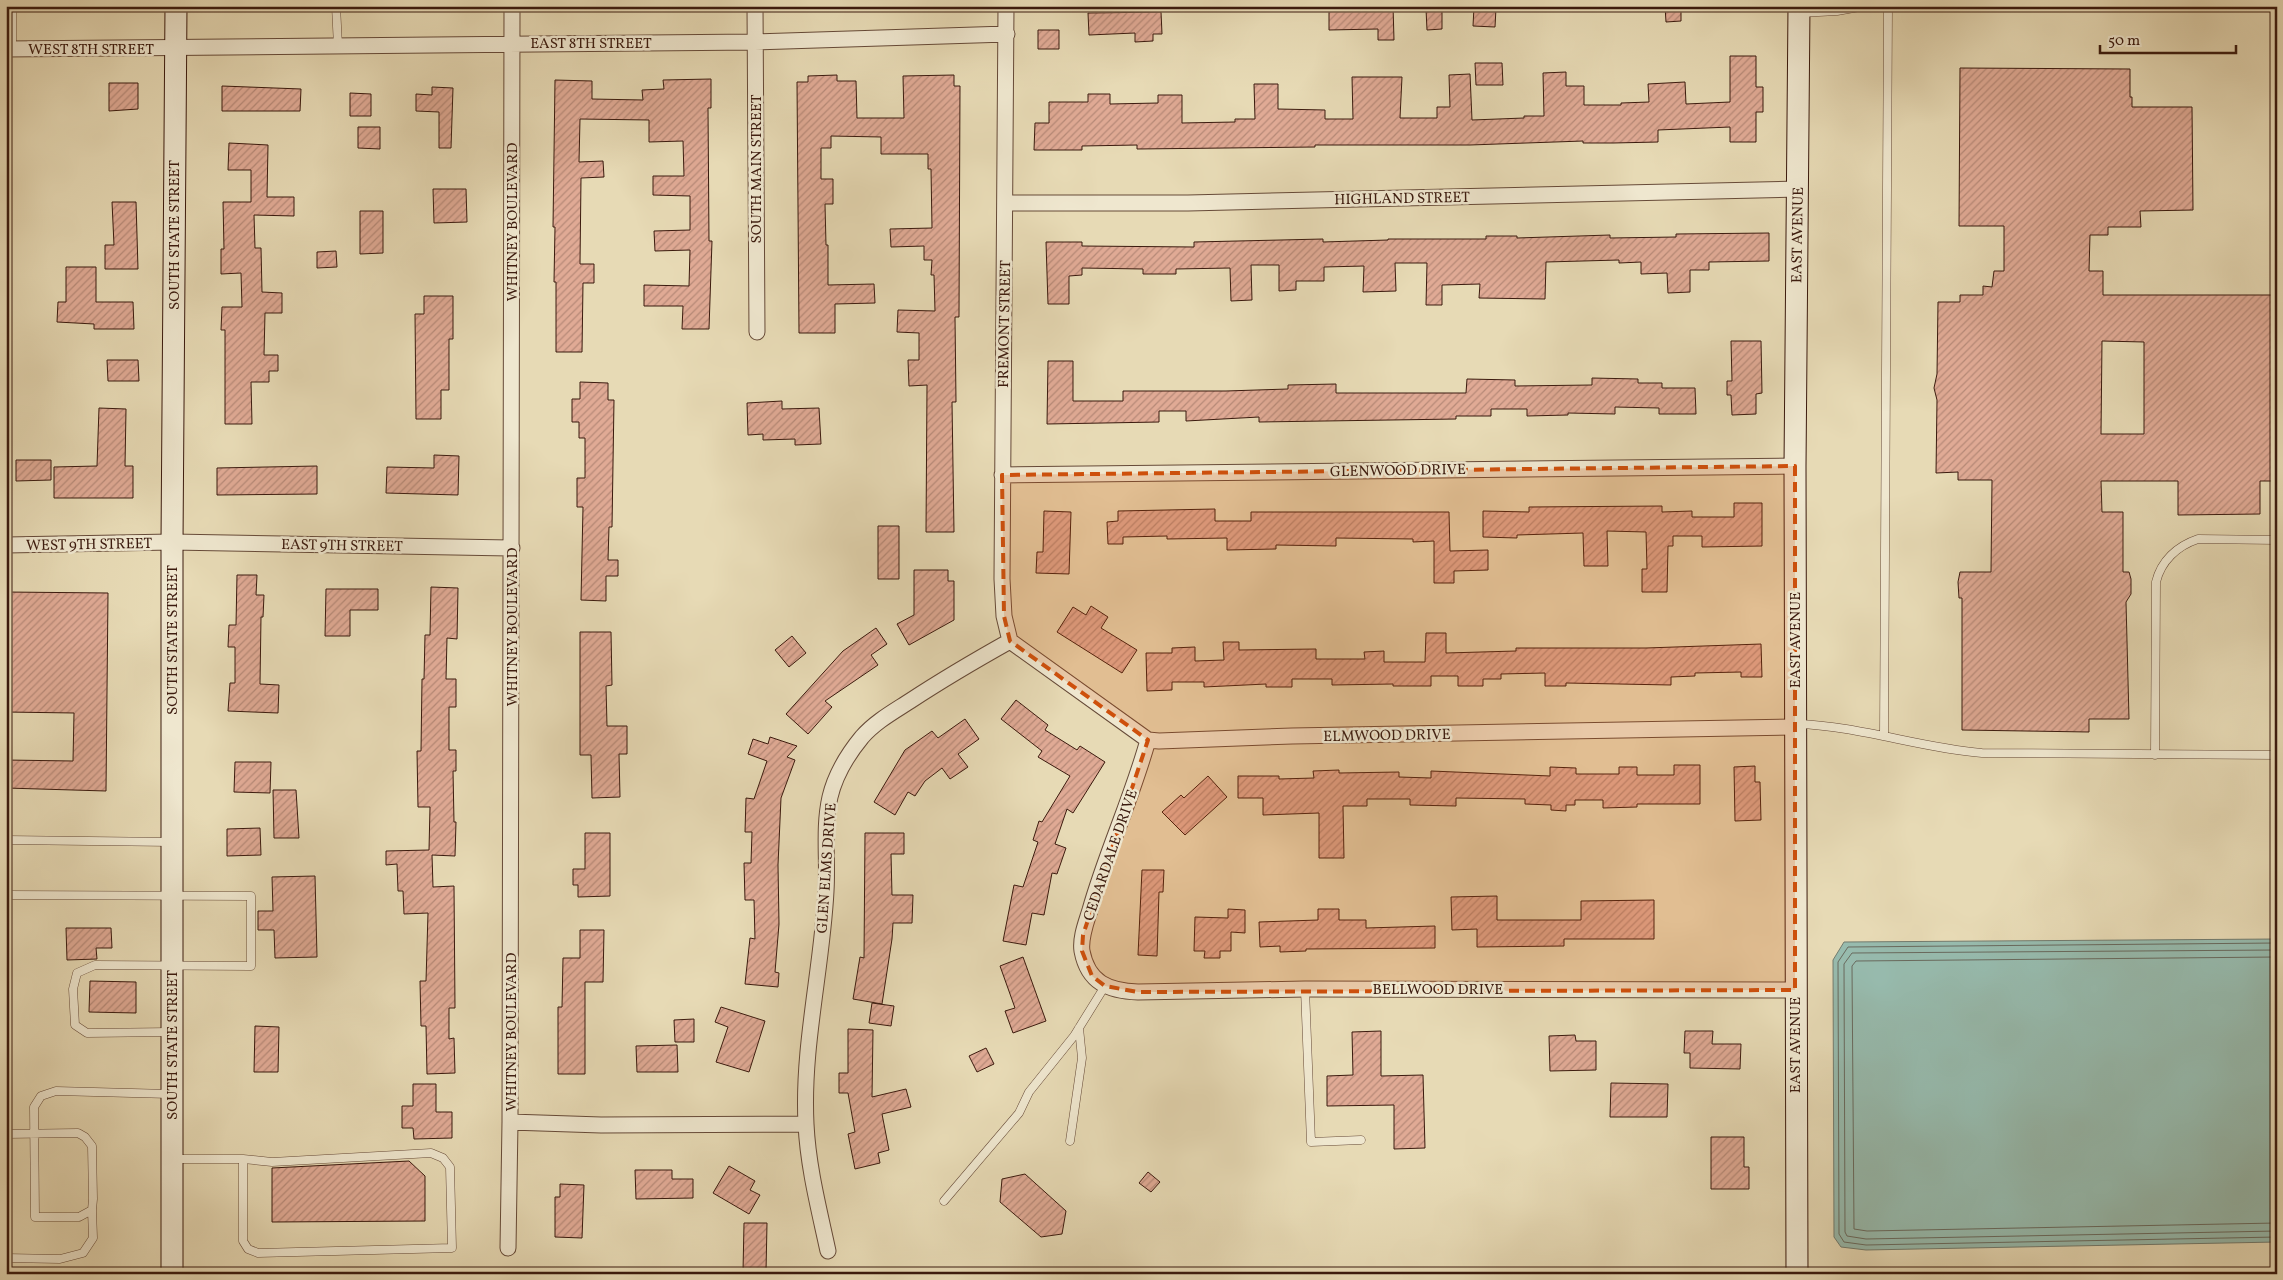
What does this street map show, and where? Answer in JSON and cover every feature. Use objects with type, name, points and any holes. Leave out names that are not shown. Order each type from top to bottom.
[{"type":"main road","name":"SOUTH STATE STREET","points":[[172,1274],[172,542],[176,6]]},
{"type":"main road","name":"EAST AVENUE","points":[[1797,1274],[1795,466],[1799,10]]},
{"type":"street","name":"WHITNEY BOULEVARD","points":[[508,1248],[512,548],[512,6]]},
{"type":"street","name":"SOUTH MAIN STREET","points":[[755,6],[757,332]]},
{"type":"street","name":"FREMONT STREET","points":[[1006,6],[1006,203],[1002,475],[1004,616],[1010,641]]},
{"type":"street","name":"EAST 8TH STREET","points":[[176,49],[755,42],[1006,34]]},
{"type":"street","name":"WEST 8TH STREET","points":[[9,49],[176,49]]},
{"type":"street","name":"HIGHLAND STREET","points":[[1006,203],[1188,203],[1798,189]]},
{"type":"street","name":"GLENWOOD DRIVE","points":[[1002,475],[1795,466]]},
{"type":"street","name":"EAST 9TH STREET","points":[[172,542],[512,548]]},
{"type":"street","name":"WEST 9TH STREET","points":[[6,545],[172,542]]},
{"type":"street","points":[[1010,641],[1148,740]]},
{"type":"street","name":"GLEN ELMS DRIVE","points":[[828,1251],[810,1161],[806,1124],[807,1059],[826,892],[826,821],[830,796],[838,775],[862,738],[877,722],[925,690],[1010,641]]},
{"type":"street","name":"ELMWOOD DRIVE","points":[[1148,740],[1159,742],[1292,736],[1795,725]]},
{"type":"street","name":"CEDARDALE DRIVE","points":[[1088,970],[1082,951],[1083,935],[1096,890],[1148,740]]},
{"type":"street","name":"BELLWOOD DRIVE","points":[[1088,970],[1092,976],[1106,986],[1120,991],[1138,992],[1305,989],[1795,990]]},
{"type":"street","points":[[510,1122],[601,1125],[806,1124]]},
{"type":"lane","points":[[9,49],[12,6]]},
{"type":"lane","points":[[336,6],[338,46]]},
{"type":"lane","points":[[1799,10],[1837,11],[1864,6]]},
{"type":"lane","points":[[1884,736],[1888,6]]},
{"type":"lane","points":[[2271,6],[2277,8]]},
{"type":"lane","points":[[2155,754],[2156,582],[2164,563],[2181,547],[2198,539],[2277,540]]},
{"type":"lane","points":[[1795,725],[1829,725],[1953,750],[1982,753],[2277,755]]},
{"type":"lane","points":[[6,840],[172,842]]},
{"type":"lane","points":[[6,895],[251,896],[251,966],[172,967],[95,965],[77,973],[73,989],[75,1024],[88,1033],[172,1032]]},
{"type":"lane","points":[[944,1201],[1019,1113],[1029,1092],[1079,1028],[1106,986]]},
{"type":"lane","points":[[1305,989],[1311,1142],[1361,1140]]},
{"type":"lane","points":[[1070,1141],[1082,1058],[1079,1028]]},
{"type":"lane","points":[[92,1210],[79,1218],[35,1218],[34,1107],[41,1096],[56,1091],[172,1094]]},
{"type":"lane","points":[[6,1134],[34,1132],[78,1133],[85,1137],[92,1146],[93,1199],[93,1238],[83,1253],[60,1259],[6,1258]]},
{"type":"lane","points":[[172,1159],[243,1159],[272,1162],[432,1154],[442,1158],[450,1167],[452,1248],[258,1253],[248,1249],[244,1241],[243,1159]]},
{"type":"highlighted area","points":[[1795,466],[1795,990],[1138,992],[1105,986],[1092,976],[1082,951],[1083,935],[1148,740],[1010,641],[1004,616],[1002,475]]},
{"type":"water","points":[[2277,939],[2277,1242],[1866,1250],[1841,1247],[1834,1237],[1833,960],[1844,942]]},
{"type":"building","points":[[1377,6],[1393,6],[1394,40],[1378,40],[1378,29],[1329,30],[1329,10],[1377,9]]},
{"type":"building","points":[[1665,6],[1681,6],[1681,21],[1666,22]]},
{"type":"building","points":[[1474,7],[1496,8],[1495,27],[1473,26]]},
{"type":"building","points":[[1442,8],[1442,29],[1427,30],[1426,9]]},
{"type":"building","points":[[1161,12],[1162,34],[1153,34],[1153,41],[1135,42],[1135,33],[1089,35],[1088,13]]},
{"type":"building","points":[[1038,30],[1059,30],[1059,49],[1038,49]]},
{"type":"building","points":[[1730,56],[1756,56],[1756,87],[1763,87],[1763,112],[1756,112],[1756,142],[1730,142],[1730,127],[1658,130],[1658,142],[1583,143],[1583,141],[1470,145],[1315,145],[1315,147],[1137,149],[1137,145],[1082,146],[1082,150],[1034,150],[1035,123],[1049,123],[1049,102],[1088,102],[1088,94],[1110,94],[1110,104],[1158,103],[1158,95],[1182,95],[1182,123],[1235,122],[1235,119],[1255,119],[1254,84],[1278,84],[1278,109],[1325,110],[1325,119],[1353,119],[1352,77],[1402,77],[1400,118],[1437,118],[1437,107],[1450,107],[1449,75],[1470,74],[1472,120],[1524,118],[1524,116],[1544,116],[1543,73],[1566,72],[1566,86],[1584,86],[1584,105],[1621,105],[1621,103],[1649,102],[1648,84],[1685,82],[1686,104],[1730,102]]},
{"type":"building","points":[[1475,63],[1502,63],[1503,85],[1476,85]]},
{"type":"building","points":[[1960,68],[2130,69],[2132,107],[2192,107],[2193,210],[2140,211],[2141,227],[2108,227],[2108,235],[2090,235],[2089,271],[2103,271],[2103,295],[2277,295],[2277,481],[2260,481],[2260,514],[2178,515],[2178,481],[2101,481],[2102,512],[2123,512],[2123,572],[2129,572],[2131,579],[2131,594],[2126,602],[2129,719],[2089,719],[2089,732],[1962,730],[1962,598],[1959,598],[1958,582],[1960,572],[1991,572],[1992,480],[1958,480],[1958,472],[1936,473],[1937,400],[1934,388],[1937,374],[1938,302],[1960,302],[1960,295],[1983,295],[1983,286],[1992,287],[1994,271],[2004,271],[2004,226],[1959,226]],"holes":[[[2102,341],[2144,342],[2144,434],[2101,434]]]},
{"type":"building","points":[[837,75],[837,81],[856,81],[857,118],[904,118],[903,76],[954,75],[954,86],[960,86],[959,317],[955,317],[956,402],[952,402],[954,532],[926,532],[927,385],[909,386],[908,360],[919,360],[919,333],[897,332],[898,310],[935,311],[934,275],[931,275],[932,260],[924,260],[924,246],[891,247],[890,229],[932,228],[931,169],[928,169],[928,154],[881,154],[881,137],[831,136],[831,148],[821,148],[821,179],[833,179],[833,204],[825,204],[828,285],[874,284],[875,303],[835,304],[835,333],[799,333],[797,82],[808,82],[808,76]]},
{"type":"building","points":[[711,79],[711,108],[708,108],[709,241],[712,241],[709,329],[682,329],[683,306],[644,306],[644,285],[689,286],[690,250],[655,251],[654,231],[690,230],[690,196],[653,195],[653,176],[684,176],[683,141],[649,142],[649,120],[580,119],[579,162],[603,161],[604,177],[581,178],[580,264],[594,264],[594,283],[583,283],[582,352],[556,352],[555,227],[553,227],[555,80],[592,81],[592,99],[643,100],[642,90],[664,89],[663,80]]},
{"type":"building","points":[[109,83],[138,83],[138,109],[109,111]]},
{"type":"building","points":[[222,86],[301,89],[300,111],[222,111]]},
{"type":"building","points":[[432,87],[453,88],[451,148],[439,148],[439,112],[416,111],[416,94],[432,95]]},
{"type":"building","points":[[350,93],[371,94],[371,116],[350,116]]},
{"type":"building","points":[[358,127],[380,127],[380,149],[358,148]]},
{"type":"building","points":[[229,143],[268,145],[267,197],[294,197],[294,216],[254,215],[255,248],[261,248],[262,292],[282,293],[282,313],[265,313],[264,355],[278,355],[278,371],[269,371],[269,382],[251,382],[252,424],[225,424],[225,330],[221,330],[222,307],[242,307],[241,273],[221,274],[221,249],[224,249],[223,202],[251,202],[251,170],[228,170]]},
{"type":"building","points":[[433,189],[466,189],[467,222],[434,223]]},
{"type":"building","points":[[112,202],[136,202],[138,269],[105,269],[105,245],[114,245]]},
{"type":"building","points":[[360,211],[383,211],[383,253],[360,254]]},
{"type":"building","points":[[1769,233],[1769,261],[1709,262],[1709,270],[1690,270],[1690,292],[1668,293],[1667,273],[1641,274],[1641,262],[1619,263],[1619,260],[1546,262],[1545,299],[1479,298],[1480,284],[1442,285],[1442,305],[1426,305],[1427,263],[1395,263],[1396,291],[1363,292],[1364,266],[1324,267],[1324,281],[1296,281],[1296,290],[1279,291],[1279,265],[1251,265],[1252,300],[1231,301],[1230,268],[1176,269],[1176,274],[1143,274],[1143,269],[1082,268],[1082,275],[1069,276],[1069,304],[1048,304],[1046,242],[1082,242],[1082,246],[1194,247],[1194,242],[1323,239],[1323,242],[1388,239],[1486,239],[1486,236],[1517,236],[1517,238],[1610,235],[1610,238],[1676,237],[1676,234]]},
{"type":"building","points":[[336,251],[337,267],[317,268],[317,252]]},
{"type":"building","points":[[66,267],[96,267],[96,302],[133,302],[134,329],[94,329],[94,324],[57,322],[58,302],[66,302]]},
{"type":"building","points":[[424,296],[453,296],[453,339],[449,339],[449,390],[441,390],[441,419],[416,419],[415,314],[424,314]]},
{"type":"building","points":[[1731,341],[1761,341],[1762,393],[1756,394],[1756,414],[1732,415],[1731,395],[1727,395],[1727,381],[1732,381]]},
{"type":"building","points":[[107,360],[138,360],[139,381],[108,381]]},
{"type":"building","points":[[1048,361],[1073,361],[1073,401],[1123,401],[1123,391],[1288,389],[1288,385],[1336,384],[1336,393],[1466,393],[1467,379],[1515,380],[1515,386],[1592,385],[1592,378],[1638,379],[1638,383],[1662,383],[1662,388],[1695,388],[1696,414],[1659,414],[1659,408],[1615,407],[1615,414],[1568,413],[1568,415],[1527,416],[1527,409],[1491,409],[1491,416],[1456,416],[1456,419],[1259,422],[1259,417],[1186,421],[1186,411],[1159,411],[1159,422],[1047,424]]},
{"type":"building","points":[[580,382],[608,383],[608,400],[614,400],[612,527],[609,527],[608,560],[618,560],[618,576],[606,576],[606,601],[581,600],[583,507],[577,507],[577,478],[585,478],[585,438],[579,438],[579,422],[572,422],[572,399],[580,399]]},
{"type":"building","points":[[782,401],[782,409],[819,408],[821,444],[795,445],[795,439],[763,440],[763,434],[748,435],[747,403]]},
{"type":"building","points":[[99,408],[126,409],[125,466],[133,466],[133,498],[54,498],[54,467],[97,466]]},
{"type":"building","points":[[434,455],[459,456],[458,495],[386,493],[387,467],[434,468]]},
{"type":"building","points":[[16,460],[51,460],[51,480],[16,481]]},
{"type":"building","points":[[317,466],[317,494],[217,495],[217,468]]},
{"type":"building","points":[[1734,503],[1762,503],[1762,546],[1702,547],[1702,536],[1673,536],[1673,546],[1668,546],[1667,592],[1642,592],[1642,569],[1647,569],[1646,532],[1607,531],[1608,566],[1584,566],[1583,533],[1517,535],[1517,538],[1483,537],[1483,511],[1529,512],[1529,507],[1662,506],[1662,512],[1692,511],[1692,517],[1734,517]]},
{"type":"building","points":[[1215,509],[1215,521],[1251,521],[1251,512],[1449,512],[1450,551],[1488,550],[1488,570],[1454,571],[1454,583],[1434,583],[1434,541],[1413,542],[1413,539],[1336,538],[1336,546],[1276,545],[1276,549],[1227,550],[1227,538],[1167,539],[1167,536],[1123,537],[1123,544],[1108,544],[1107,522],[1118,521],[1118,511]]},
{"type":"building","points":[[1044,511],[1071,512],[1069,574],[1036,573],[1037,552],[1043,552]]},
{"type":"building","points":[[878,526],[899,526],[899,579],[878,579]]},
{"type":"building","points":[[914,570],[948,570],[948,581],[954,581],[954,620],[909,645],[897,624],[914,615]]},
{"type":"building","points":[[237,575],[257,575],[256,595],[264,595],[263,617],[261,617],[260,684],[279,685],[278,713],[228,711],[230,683],[235,683],[235,647],[228,647],[229,625],[236,625]]},
{"type":"building","points":[[431,587],[458,588],[457,639],[447,638],[446,679],[456,679],[456,707],[449,707],[449,750],[456,750],[456,771],[453,771],[454,822],[456,822],[455,856],[432,855],[433,887],[454,886],[455,1008],[449,1008],[449,1039],[454,1038],[455,1073],[427,1074],[426,1026],[421,1026],[420,981],[426,981],[428,913],[404,914],[403,891],[398,891],[397,864],[386,865],[386,851],[429,850],[430,807],[418,807],[417,751],[421,751],[422,679],[424,679],[425,635],[430,635]]},
{"type":"building","points":[[326,589],[378,589],[378,610],[350,610],[350,636],[325,636]]},
{"type":"building","points":[[6,592],[108,593],[106,791],[6,788],[6,760],[73,761],[74,713],[6,712]]},
{"type":"building","points":[[1091,606],[1108,617],[1101,628],[1137,650],[1122,673],[1057,632],[1073,607],[1086,615]]},
{"type":"building","points":[[876,628],[887,644],[871,655],[878,665],[825,701],[832,707],[808,734],[786,714],[843,651]]},
{"type":"building","points":[[580,632],[611,632],[612,685],[606,686],[607,726],[627,726],[627,754],[619,754],[620,797],[592,798],[591,755],[580,755]]},
{"type":"building","points":[[1426,633],[1446,633],[1446,653],[1516,651],[1516,648],[1646,648],[1761,644],[1762,677],[1741,677],[1741,672],[1695,673],[1695,676],[1671,677],[1671,685],[1566,683],[1566,686],[1545,686],[1545,673],[1501,674],[1501,679],[1483,679],[1483,686],[1458,686],[1458,676],[1431,676],[1431,686],[1393,686],[1393,684],[1332,685],[1332,679],[1292,679],[1292,687],[1266,687],[1266,684],[1204,687],[1204,682],[1172,682],[1172,690],[1147,691],[1146,653],[1172,653],[1172,648],[1195,647],[1195,661],[1224,660],[1223,642],[1239,642],[1239,650],[1316,649],[1316,659],[1365,659],[1364,652],[1384,651],[1384,662],[1425,662]]},
{"type":"building","points":[[792,636],[806,653],[789,667],[775,650]]},
{"type":"building","points":[[1016,700],[1048,725],[1045,730],[1077,750],[1080,746],[1105,762],[1073,813],[1067,809],[1055,844],[1066,848],[1057,874],[1052,873],[1044,915],[1032,913],[1026,945],[1003,941],[1014,885],[1023,887],[1038,842],[1033,840],[1039,821],[1042,822],[1070,776],[1038,757],[1042,751],[1001,719]]},
{"type":"building","points":[[965,719],[979,739],[958,754],[968,767],[950,779],[942,768],[925,781],[915,796],[908,792],[895,815],[874,802],[905,750],[932,731],[938,738]]},
{"type":"building","points":[[770,737],[797,746],[787,757],[795,760],[781,798],[778,865],[779,924],[775,972],[779,973],[778,987],[745,984],[750,938],[755,939],[754,900],[745,900],[744,863],[751,863],[752,832],[745,832],[746,798],[754,799],[767,761],[748,754],[753,739],[768,744]]},
{"type":"building","points":[[235,762],[271,762],[270,793],[234,792]]},
{"type":"building","points":[[1674,765],[1700,765],[1700,804],[1637,804],[1637,807],[1603,808],[1603,800],[1575,800],[1575,805],[1566,805],[1566,811],[1551,810],[1551,805],[1525,804],[1525,799],[1456,798],[1456,806],[1410,805],[1410,799],[1367,799],[1367,806],[1343,806],[1344,858],[1319,858],[1319,813],[1263,815],[1263,798],[1238,798],[1238,776],[1279,776],[1279,779],[1314,778],[1313,771],[1339,770],[1339,773],[1399,772],[1399,777],[1431,778],[1431,771],[1550,776],[1550,767],[1576,768],[1576,774],[1619,774],[1619,767],[1637,767],[1637,775],[1674,775]]},
{"type":"building","points":[[1755,766],[1755,782],[1760,782],[1761,820],[1735,821],[1734,767]]},
{"type":"building","points":[[1208,776],[1227,797],[1185,835],[1162,812],[1181,795],[1184,798]]},
{"type":"building","points":[[273,790],[296,790],[299,838],[274,838]]},
{"type":"building","points":[[260,828],[261,855],[227,856],[227,829]]},
{"type":"building","points":[[585,833],[610,833],[610,896],[578,897],[578,885],[573,885],[573,869],[585,869]]},
{"type":"building","points":[[865,833],[904,833],[904,854],[891,854],[892,895],[913,895],[912,923],[893,923],[882,1004],[853,999],[860,957],[864,958]]},
{"type":"building","points":[[1142,870],[1164,870],[1163,892],[1159,892],[1157,956],[1138,955]]},
{"type":"building","points":[[315,876],[317,957],[275,958],[274,930],[258,930],[258,911],[273,911],[272,877]]},
{"type":"building","points":[[1497,896],[1497,920],[1581,920],[1581,901],[1654,900],[1654,939],[1564,939],[1564,946],[1477,947],[1477,929],[1452,930],[1451,897]]},
{"type":"building","points":[[1228,909],[1245,910],[1245,933],[1231,932],[1231,951],[1220,951],[1220,958],[1204,958],[1205,951],[1194,951],[1195,917],[1228,918]]},
{"type":"building","points":[[1318,909],[1339,909],[1339,920],[1366,920],[1366,928],[1435,926],[1435,948],[1306,949],[1306,951],[1280,952],[1280,946],[1260,947],[1259,922],[1318,920]]},
{"type":"building","points":[[66,928],[111,928],[112,948],[96,948],[97,959],[67,960]]},
{"type":"building","points":[[580,930],[604,930],[603,982],[585,982],[585,1074],[558,1074],[558,1007],[562,1007],[563,958],[580,958]]},
{"type":"building","points":[[1023,957],[1046,1021],[1013,1033],[1005,1011],[1015,1008],[1000,966]]},
{"type":"building","points":[[90,981],[136,982],[136,1013],[89,1012]]},
{"type":"building","points":[[872,1003],[894,1006],[891,1026],[869,1023]]},
{"type":"building","points":[[721,1007],[765,1021],[749,1072],[716,1062],[728,1027],[715,1022]]},
{"type":"building","points":[[694,1019],[694,1042],[675,1042],[674,1020]]},
{"type":"building","points":[[255,1026],[279,1027],[278,1072],[254,1072]]},
{"type":"building","points":[[848,1029],[873,1030],[872,1097],[906,1089],[911,1107],[882,1114],[889,1150],[878,1153],[880,1163],[855,1169],[848,1134],[855,1132],[848,1093],[839,1093],[839,1073],[848,1073]]},
{"type":"building","points":[[1381,1031],[1381,1076],[1423,1075],[1425,1148],[1394,1149],[1394,1105],[1327,1106],[1327,1076],[1353,1075],[1352,1032]]},
{"type":"building","points":[[1685,1031],[1713,1031],[1712,1044],[1741,1044],[1740,1069],[1690,1068],[1690,1053],[1684,1053]]},
{"type":"building","points":[[1575,1035],[1576,1041],[1596,1041],[1596,1070],[1550,1071],[1549,1036]]},
{"type":"building","points":[[677,1045],[678,1072],[637,1072],[636,1046]]},
{"type":"building","points":[[986,1048],[994,1064],[977,1072],[969,1056]]},
{"type":"building","points":[[1611,1083],[1668,1084],[1667,1117],[1610,1117]]},
{"type":"building","points":[[413,1084],[436,1084],[436,1112],[452,1112],[452,1138],[414,1139],[413,1128],[402,1128],[402,1106],[413,1106]]},
{"type":"building","points":[[1711,1137],[1744,1137],[1744,1167],[1749,1167],[1749,1189],[1711,1189]]},
{"type":"building","points":[[409,1161],[425,1176],[425,1221],[272,1222],[272,1168]]},
{"type":"building","points":[[729,1166],[755,1181],[750,1190],[760,1195],[749,1214],[713,1193]]},
{"type":"building","points":[[635,1170],[672,1170],[672,1179],[693,1179],[693,1198],[636,1199]]},
{"type":"building","points":[[1148,1172],[1160,1182],[1151,1192],[1139,1183]]},
{"type":"building","points":[[1025,1174],[1066,1211],[1062,1234],[1041,1237],[1000,1202],[1002,1179]]},
{"type":"building","points":[[560,1184],[584,1185],[582,1238],[555,1237],[555,1197],[560,1197]]},
{"type":"building","points":[[744,1223],[767,1223],[766,1272],[743,1272]]}]
